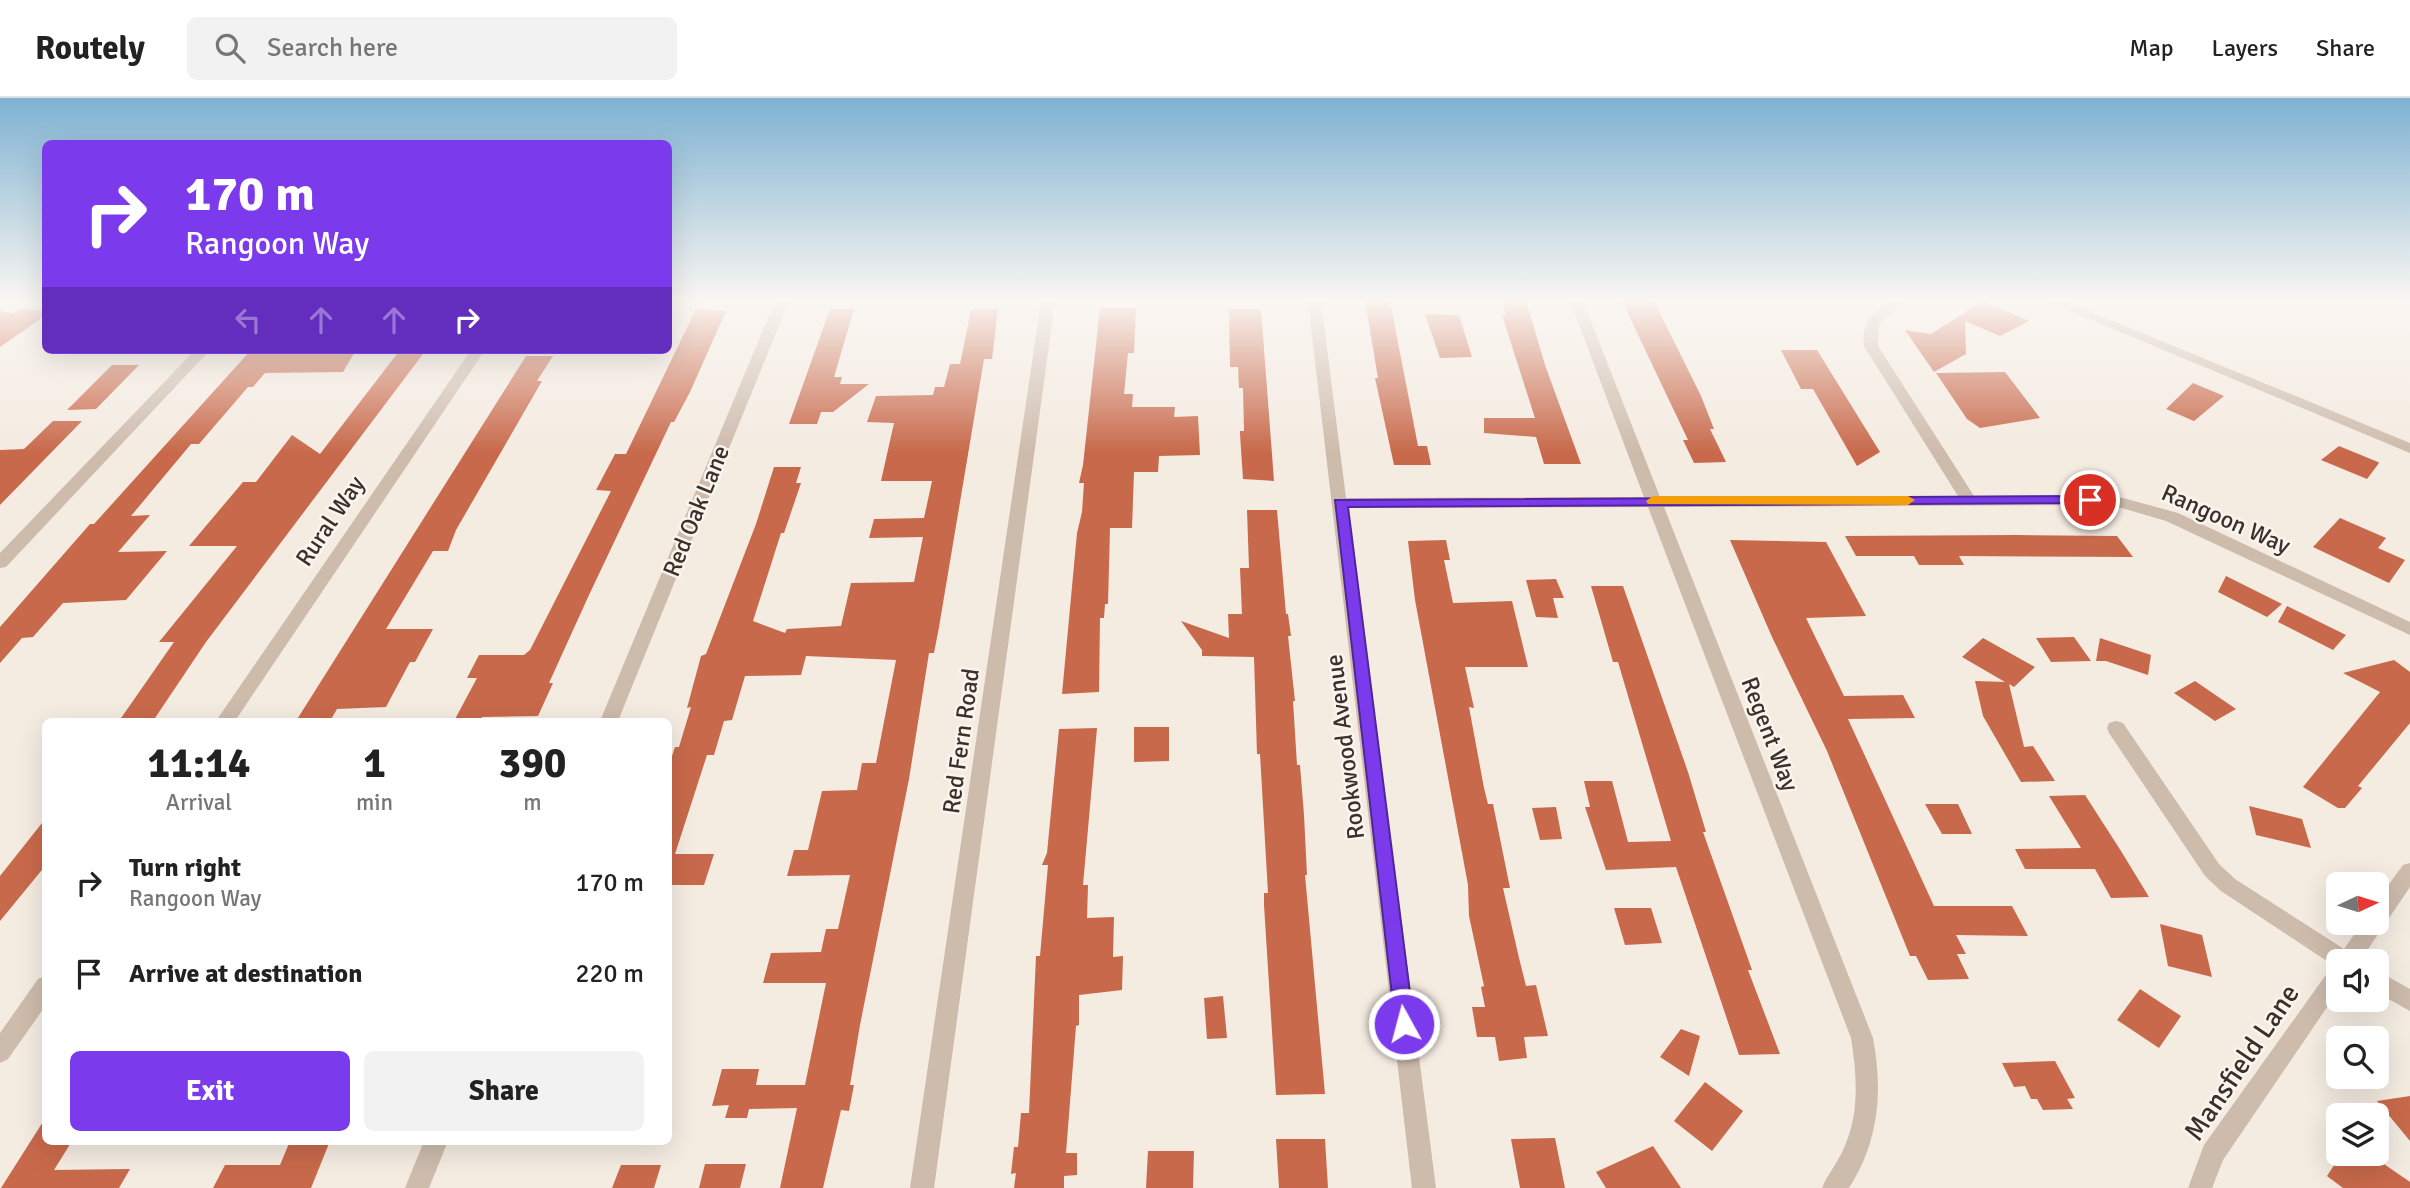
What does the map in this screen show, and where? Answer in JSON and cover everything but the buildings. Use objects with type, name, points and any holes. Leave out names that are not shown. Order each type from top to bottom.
[{"type":"street","name":"Red Oak Lane","points":[[610,718],[761,352]]},
{"type":"street","name":"Red Fern Road","points":[[922,1188],[1041,352]]},
{"type":"street","name":"Rookwood Avenue","points":[[1321,352],[1424,1188]]},
{"type":"street","name":"Regent Way","points":[[1596,352],[1862,1038],[1870,1094],[1866,1119],[1857,1149],[1835,1188]]},
{"type":"street","points":[[1875,352],[1969,500]]},
{"type":"street","points":[[2177,352],[2410,448]]},
{"type":"street","points":[[0,563],[199,354]]},
{"type":"street","name":"Rural Way","points":[[227,718],[475,354]]},
{"type":"street","name":"Rangoon Way","points":[[1340,503],[2090,500],[2144,508],[2191,525],[2410,629]]},
{"type":"street","points":[[2116,728],[2212,870],[2248,899],[2328,949]]},
{"type":"street","points":[[2389,902],[2410,871]]},
{"type":"street","points":[[2389,988],[2410,1001]]},
{"type":"street","name":"Mansfield Lane","points":[[2200,1188],[2213,1153],[2326,991]]},
{"type":"street","points":[[0,1052],[42,992]]},
{"type":"street","points":[[417,1188],[434,1145]]},
{"type":"slow traffic","points":[[1653,501],[1908,500]]},
{"type":"route","points":[[1404,1024],[1340,503],[2090,500]]}]
